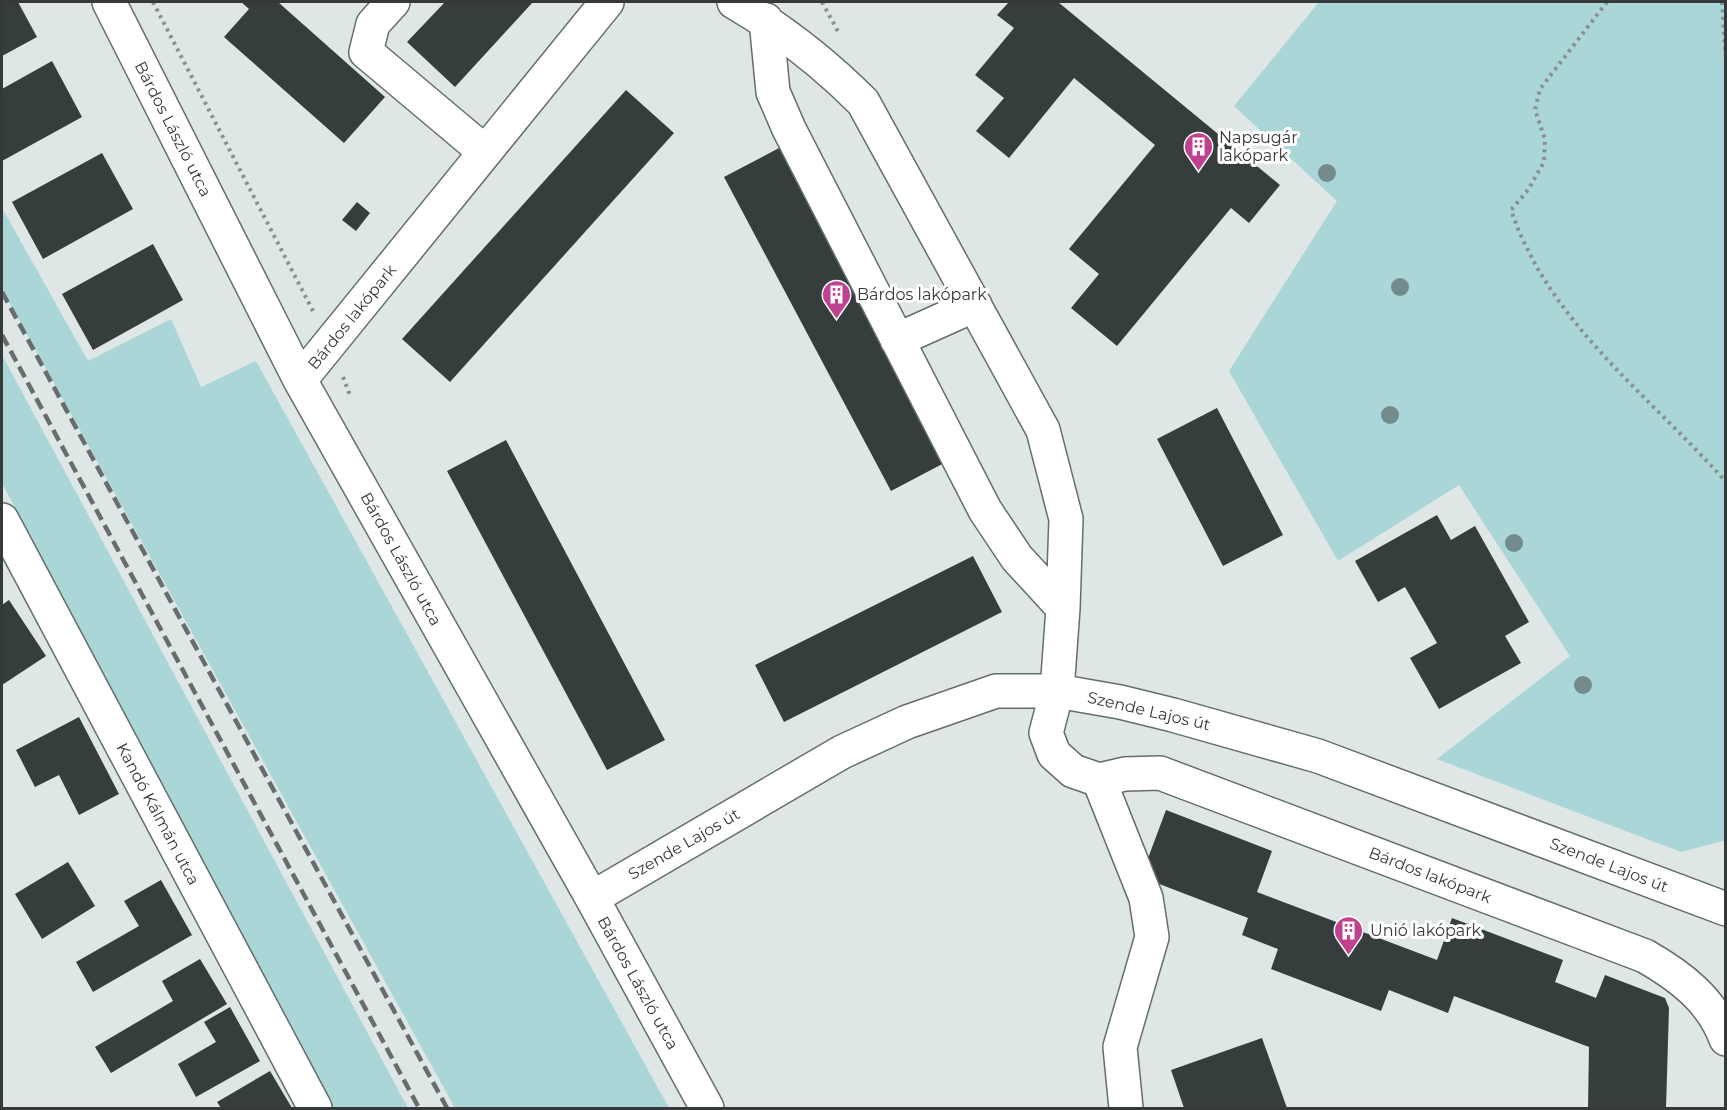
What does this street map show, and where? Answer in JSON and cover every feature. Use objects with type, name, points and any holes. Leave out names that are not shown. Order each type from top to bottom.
[{"type":"street","name":"Bárdos László utca","points":[[109,2],[300,380],[592,898],[707,1108]]},
{"type":"street","points":[[393,2],[373,24],[366,52],[485,152]]},
{"type":"street","name":"Bárdos lakópark","points":[[300,380],[607,2]]},
{"type":"street","points":[[734,2],[766,20],[830,68],[863,102],[1043,430],[1066,519],[1057,691],[1046,734],[1054,754],[1073,771],[1099,780],[1146,898],[1152,937],[1119,1047],[1126,1108]]},
{"type":"street","points":[[766,20],[773,92],[789,129],[985,510],[1017,558],[1063,608]]},
{"type":"street","points":[[897,340],[975,304]]},
{"type":"street","name":"Kandó Kálmán utca","points":[[2,520],[315,1108]]},
{"type":"street","name":"Szende Lajos út","points":[[592,898],[842,752],[907,722],[996,691],[1057,691],[1120,702],[1173,715],[1318,756],[1725,909]]},
{"type":"street","name":"Bárdos lakópark","points":[[1099,780],[1125,774],[1160,773],[1645,956],[1674,972],[1713,1010],[1725,1039]]},
{"type":"path","points":[[153,2],[289,267],[331,342],[355,406]]},
{"type":"path","points":[[1607,2],[1540,89],[1535,110],[1545,139],[1544,162],[1528,190],[1511,210],[1519,234],[1569,318],[1725,482]]},
{"type":"path","points":[[1722,2],[1725,61]]},
{"type":"shaded area","points":[[1319,2],[1725,2],[1726,840],[1681,852],[1437,759],[1570,656],[1459,485],[1338,561],[1229,371],[1337,201],[1234,106]]},
{"type":"shaded area","points":[[2,208],[88,361],[171,319],[201,387],[256,361],[669,1108],[455,1108],[2,289]]},
{"type":"shaded area","points":[[2,355],[408,1108],[330,1108],[2,483]]},
{"type":"building","points":[[2,2],[18,2],[37,37],[2,56]]},
{"type":"building","points":[[241,2],[278,2],[385,97],[344,143],[224,37],[249,9]]},
{"type":"building","points":[[445,2],[533,2],[455,87],[407,42]]},
{"type":"building","name":"Napsugár lakópark","points":[[1009,2],[1058,2],[1280,185],[1249,223],[1231,208],[1117,346],[1071,308],[1099,274],[1069,249],[1155,145],[1074,78],[1009,158],[976,131],[1004,98],[975,75],[1014,28],[997,15]]},
{"type":"building","points":[[52,61],[82,117],[2,161],[2,89]]},
{"type":"building","points":[[626,90],[674,133],[450,382],[402,339]]},
{"type":"building","name":"Bárdos lakópark","points":[[781,147],[948,461],[891,491],[724,177]]},
{"type":"building","points":[[102,153],[133,209],[43,259],[12,202]]},
{"type":"building","points":[[357,202],[370,213],[356,231],[342,220]]},
{"type":"building","points":[[153,244],[183,300],[93,350],[62,294]]},
{"type":"building","points":[[1217,408],[1283,535],[1223,566],[1157,439]]},
{"type":"building","points":[[506,440],[665,740],[607,770],[447,471]]},
{"type":"building","points":[[1437,515],[1451,540],[1475,526],[1529,622],[1505,636],[1521,663],[1439,709],[1410,658],[1437,643],[1405,587],[1378,602],[1355,561]]},
{"type":"building","points":[[973,556],[1002,612],[784,722],[755,665]]},
{"type":"building","points":[[9,600],[46,656],[2,685],[2,605]]},
{"type":"building","points":[[79,717],[119,794],[79,815],[59,775],[35,787],[16,750]]},
{"type":"building","name":"Unió lakópark","points":[[1166,810],[1272,851],[1257,892],[1437,960],[1452,918],[1563,960],[1555,982],[1596,998],[1605,975],[1665,998],[1669,1008],[1666,1108],[1588,1108],[1589,1047],[1454,996],[1448,1013],[1389,990],[1381,1011],[1271,969],[1278,949],[1242,935],[1248,918],[1141,877]]},
{"type":"building","points":[[68,862],[95,906],[42,939],[15,894]]},
{"type":"building","points":[[161,880],[192,935],[93,992],[76,962],[139,926],[124,901]]},
{"type":"building","points":[[200,959],[227,1004],[111,1073],[95,1047],[173,1001],[162,981]]},
{"type":"building","points":[[230,1007],[260,1061],[196,1097],[178,1064],[216,1042],[204,1022]]},
{"type":"building","points":[[1262,1038],[1287,1108],[1184,1108],[1171,1070]]},
{"type":"building","points":[[270,1071],[292,1108],[221,1108],[217,1102]]},
{"type":"railway","points":[[2,292],[447,1108]]},
{"type":"railway","points":[[2,335],[419,1108]]},
{"type":"place","name":"Napsugár lakópark","points":[[1198,172]]},
{"type":"place","name":"Bárdos lakópark","points":[[836,320]]},
{"type":"place","name":"Unió lakópark","points":[[1349,956]]}]
